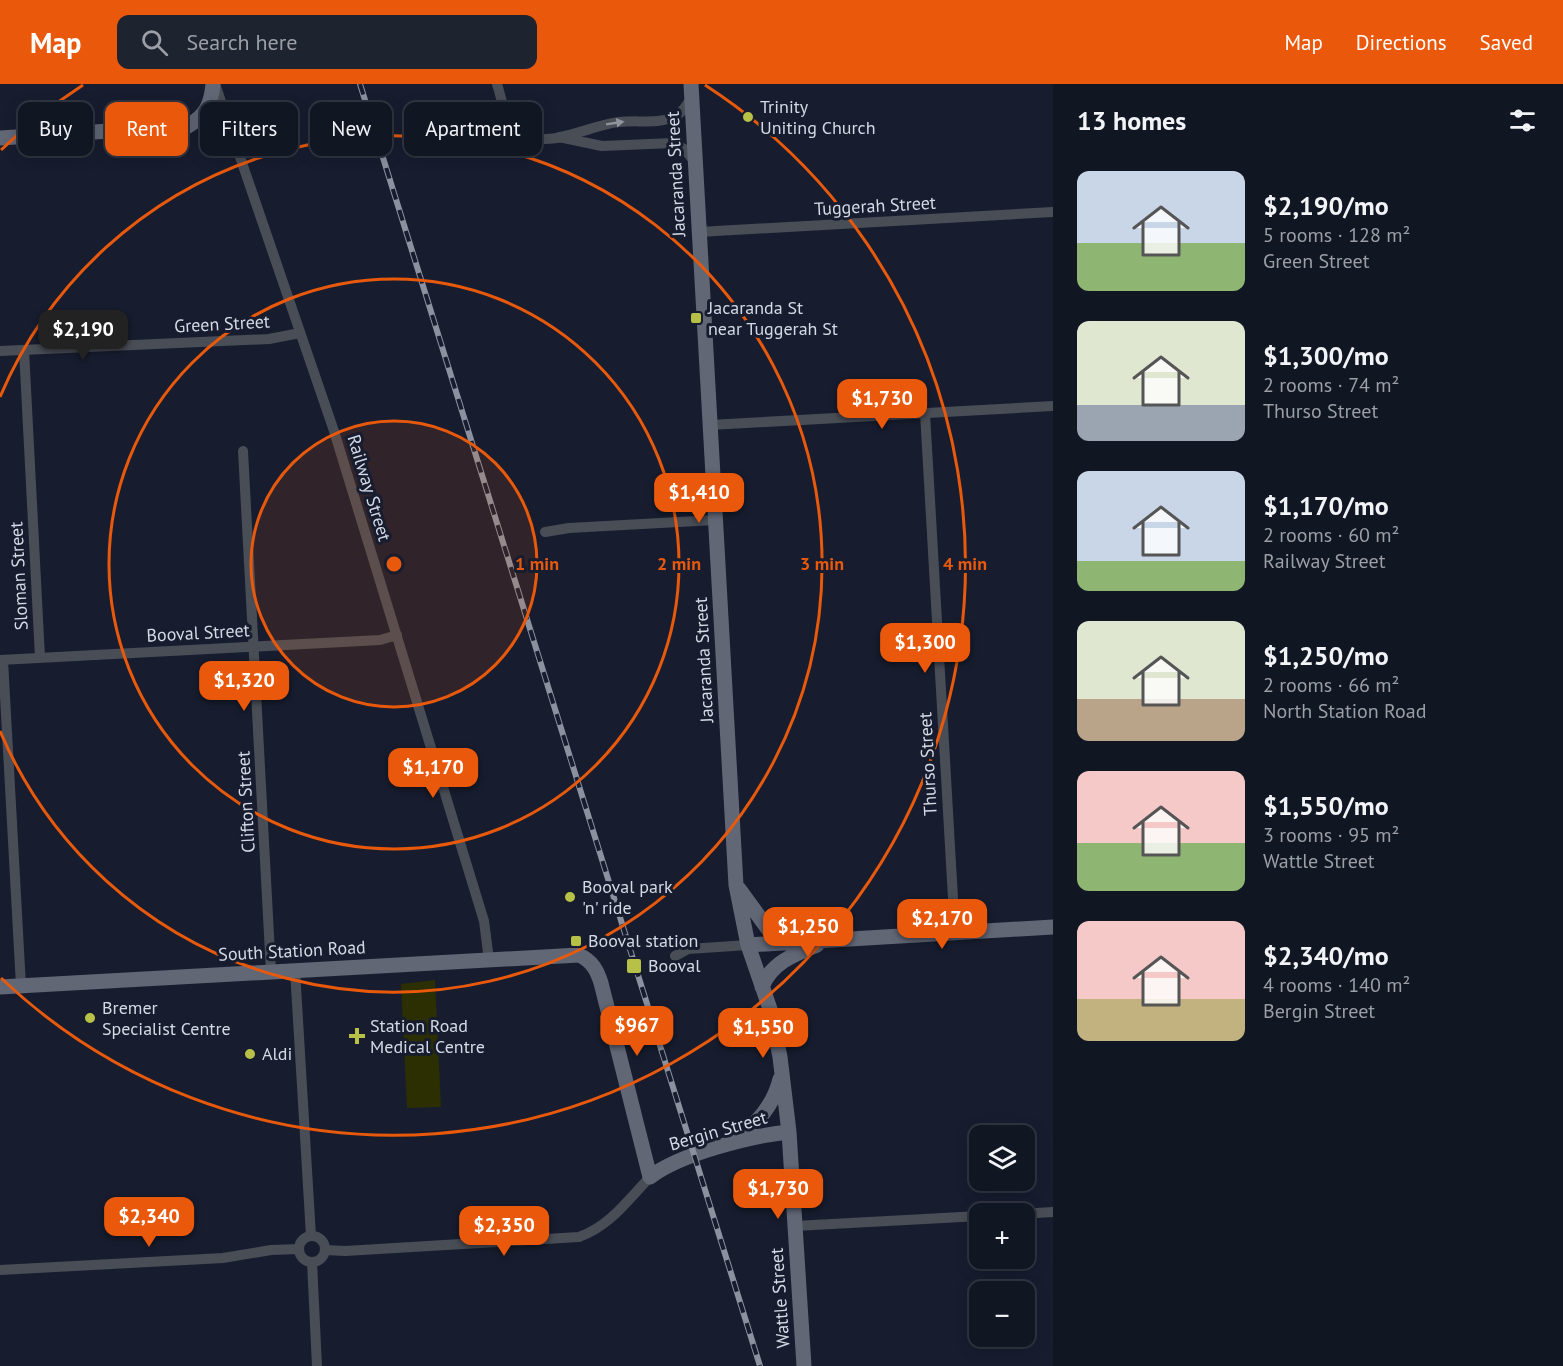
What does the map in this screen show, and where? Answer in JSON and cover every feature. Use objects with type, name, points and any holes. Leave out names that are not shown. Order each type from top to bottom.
[{"type":"street","points":[[209,102],[214,84]]},
{"type":"street","name":"Railway Street","points":[[214,84],[220,102]]},
{"type":"street","points":[[497,84],[507,117],[518,130],[533,137],[558,137],[602,146],[673,143],[684,149],[695,162]]},
{"type":"street","points":[[558,137],[616,122],[673,118],[682,111],[691,90]]},
{"type":"street","name":"Jacaranda Street","points":[[691,90],[736,885],[748,945]]},
{"type":"street","points":[[0,138],[178,128],[188,126],[200,117]]},
{"type":"street","name":"Railway Street","points":[[238,156],[334,431],[484,921],[489,960]]},
{"type":"street","name":"Tuggerah Street","points":[[699,232],[1053,212]]},
{"type":"street","name":"Green Street","points":[[0,351],[269,339],[300,333]]},
{"type":"street","name":"Sloman Street","points":[[24,350],[40,657]]},
{"type":"street","points":[[710,425],[1053,406]]},
{"type":"street","name":"Thurso Street","points":[[925,413],[955,933]]},
{"type":"street","name":"Clifton Street","points":[[243,451],[271,972]]},
{"type":"street","points":[[545,532],[715,520]]},
{"type":"street","name":"Booval Street","points":[[2,660],[380,640],[397,635]]},
{"type":"street","points":[[2,660],[21,986]]},
{"type":"street","points":[[736,885],[771,933],[786,943]]},
{"type":"street","points":[[675,956],[688,949],[1053,927]]},
{"type":"street","points":[[762,987],[772,970],[792,955],[828,941]]},
{"type":"street","name":"Wattle Street","points":[[748,945],[770,1009],[782,1072],[789,1132],[804,1366]]},
{"type":"street","name":"South Station Road","points":[[0,987],[575,955],[586,958],[596,969],[601,983],[650,1177]]},
{"type":"street","points":[[295,970],[311,1236]]},
{"type":"street","points":[[734,1143],[759,1120],[772,1103],[782,1072]]},
{"type":"street","name":"Bergin Street","points":[[325,1250],[345,1251],[579,1238],[609,1221],[650,1177],[674,1162],[767,1134],[789,1132]]},
{"type":"street","points":[[1035,1213],[1053,1212]]},
{"type":"street","points":[[795,1226],[969,1217]]},
{"type":"street","points":[[311,1236],[321,1239],[325,1250],[321,1258],[312,1262],[302,1258],[299,1249],[302,1241],[311,1236]]},
{"type":"street","points":[[0,1270],[223,1258],[271,1250],[299,1249]]},
{"type":"street","points":[[312,1262],[317,1366]]},
{"type":"green space","points":[[435,980],[441,1107],[407,1108],[401,984]]},
{"type":"railway","points":[[360,84],[760,1366]]},
{"type":"place","name":"Trinity Uniting Church","points":[[748,117]]},
{"type":"place","name":"Jacaranda St near Tuggerah St","points":[[696,318]]},
{"type":"place","name":"Booval park 'n' ride","points":[[570,897]]},
{"type":"place","name":"Booval station","points":[[576,941]]},
{"type":"place","name":"Booval","points":[[634,966]]},
{"type":"place","name":"Bremer Specialist Centre","points":[[90,1018]]},
{"type":"place","name":"Station Road Medical Centre","points":[[357,1036]]},
{"type":"place","name":"Aldi","points":[[250,1054]]}]
